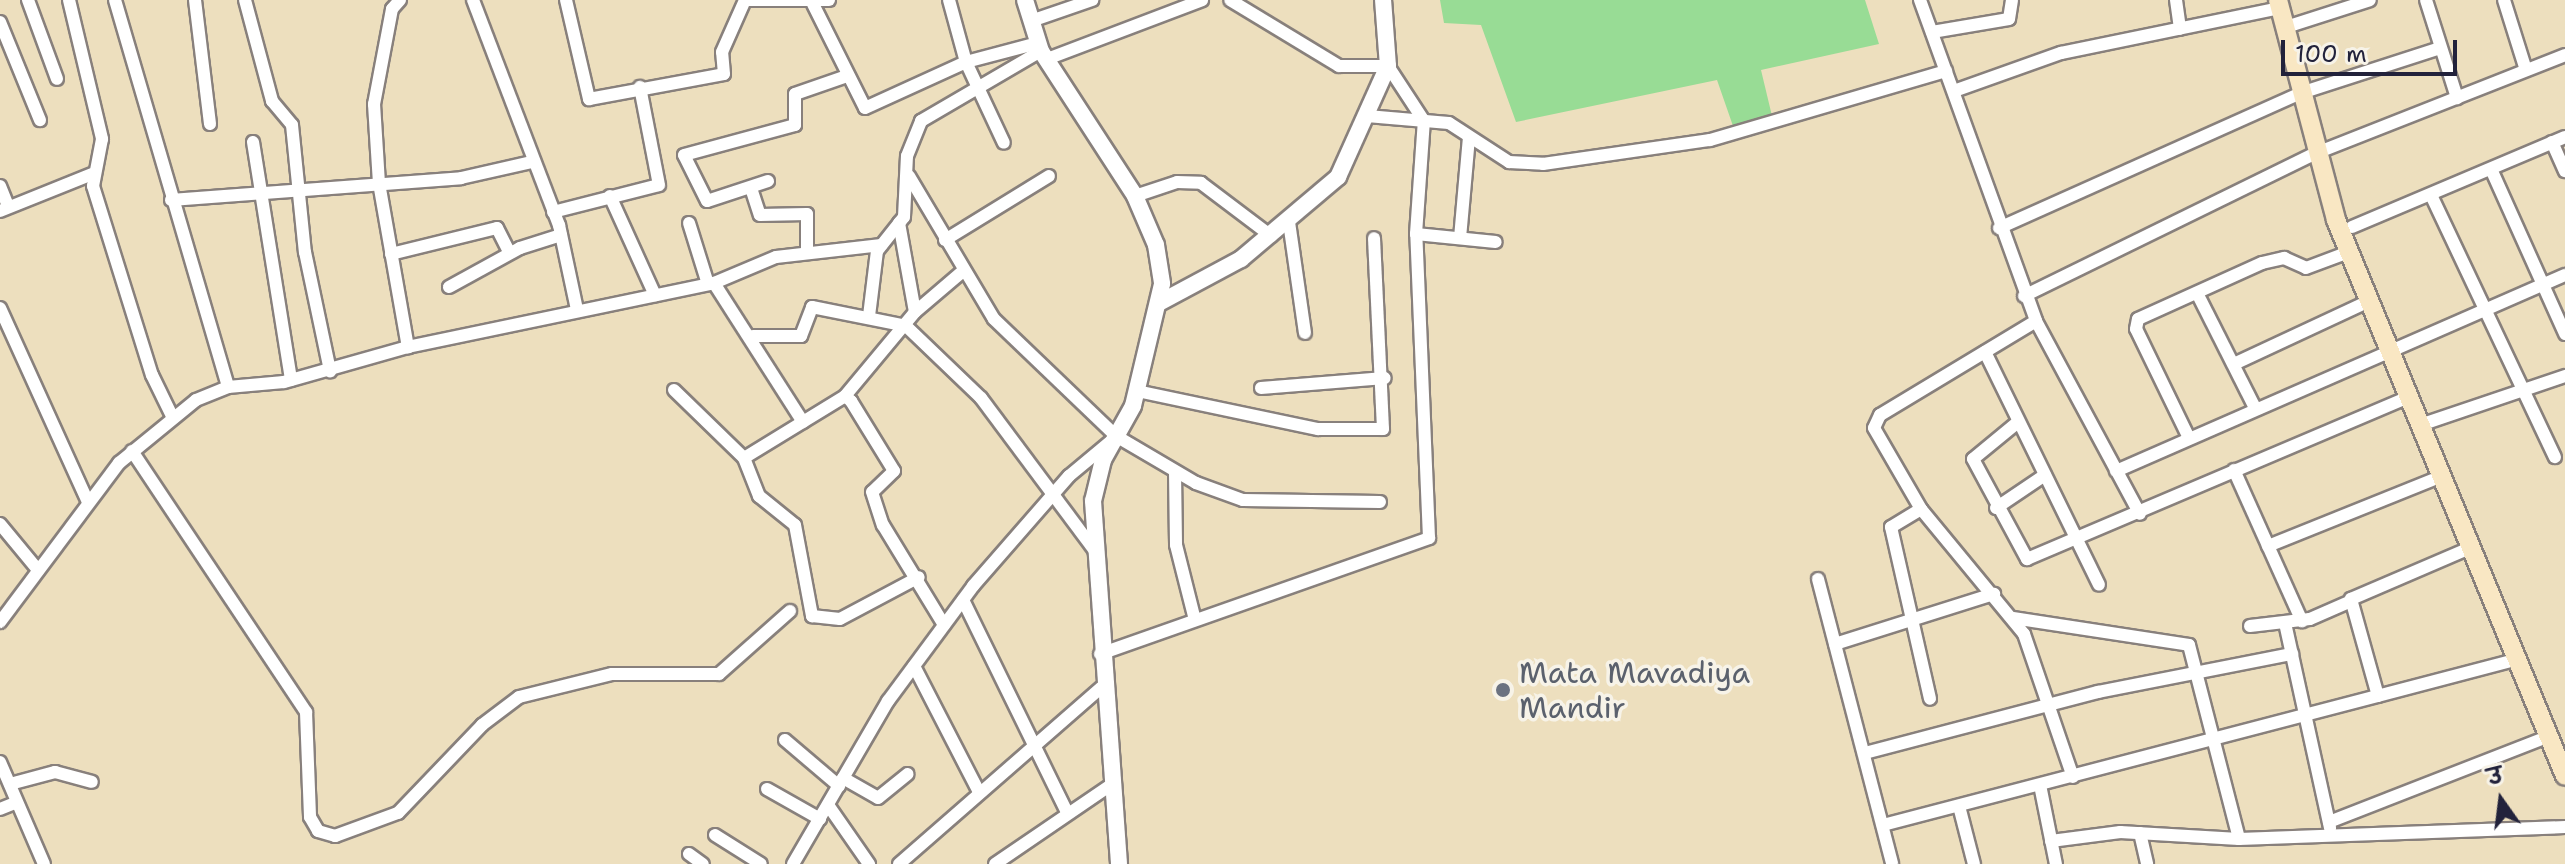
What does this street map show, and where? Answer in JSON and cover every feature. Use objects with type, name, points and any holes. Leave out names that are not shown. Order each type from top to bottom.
[{"type":"main road","points":[[2282,3],[2302,92],[2349,252],[2369,301],[2429,422],[2565,752]]},
{"type":"main road","points":[[2319,152],[2352,227],[2408,397],[2565,776]]},
{"type":"street","points":[[28,0],[57,79]]},
{"type":"street","points":[[69,0],[102,139],[92,174],[147,361],[173,418]]},
{"type":"street","points":[[115,0],[228,387]]},
{"type":"street","points":[[195,0],[210,124]]},
{"type":"street","points":[[245,0],[272,101],[292,125],[298,188],[330,371]]},
{"type":"street","points":[[400,0],[375,91],[379,183],[408,347]]},
{"type":"street","points":[[473,0],[561,235],[577,310]]},
{"type":"street","points":[[566,0],[586,97],[724,74],[722,52],[747,0],[813,4],[829,0]]},
{"type":"street","points":[[949,0],[966,62],[1004,143]]},
{"type":"street","points":[[1025,0],[1042,51],[1135,196],[1156,245],[1159,303],[1137,391],[1116,436],[1093,501],[1101,688],[1119,864]]},
{"type":"street","points":[[1031,21],[1092,0]]},
{"type":"street","points":[[915,312],[899,223],[909,176],[907,156],[921,121],[975,84],[1042,51],[1202,0]]},
{"type":"street","points":[[1230,0],[1339,66],[1388,66]]},
{"type":"street","points":[[1159,303],[1271,236],[1338,177],[1388,66],[1383,0]]},
{"type":"street","points":[[1920,0],[2024,296],[2140,514]]},
{"type":"street","points":[[1932,32],[2009,19],[2012,0]]},
{"type":"street","points":[[2176,0],[2180,29]]},
{"type":"street","points":[[2288,27],[2370,0]]},
{"type":"street","points":[[2426,0],[2457,98]]},
{"type":"street","points":[[2504,0],[2526,70]]},
{"type":"street","points":[[1954,91],[2061,53],[2180,29],[2282,3]]},
{"type":"street","points":[[813,4],[847,76],[871,109],[966,62],[1042,51]]},
{"type":"street","points":[[0,22],[40,120]]},
{"type":"street","points":[[1999,228],[2302,92],[2440,48]]},
{"type":"street","points":[[2024,296],[2319,152],[2565,55]]},
{"type":"street","points":[[1100,654],[1429,538],[1416,234],[1424,121],[1388,66]]},
{"type":"street","points":[[1367,116],[1449,123],[1520,164],[1657,149],[1946,71]]},
{"type":"street","points":[[768,181],[707,201],[684,155],[795,125],[795,94],[847,76]]},
{"type":"street","points":[[553,212],[654,188],[661,179],[640,87]]},
{"type":"street","points":[[1460,238],[1469,137]]},
{"type":"street","points":[[2352,227],[2565,137]]},
{"type":"street","points":[[253,142],[291,380]]},
{"type":"street","points":[[2552,142],[2565,171]]},
{"type":"street","points":[[171,200],[461,178],[532,162]]},
{"type":"street","points":[[2491,169],[2565,334]]},
{"type":"street","points":[[0,186],[4,208],[92,174]]},
{"type":"street","points":[[909,176],[963,271],[1011,338],[1116,436],[1175,472],[1276,505],[1380,502]]},
{"type":"street","points":[[945,240],[1049,176]]},
{"type":"street","points":[[1135,196],[1201,183],[1271,236]]},
{"type":"street","points":[[751,188],[765,217],[807,214],[807,252]]},
{"type":"street","points":[[2431,195],[2489,309],[2555,457]]},
{"type":"street","points":[[610,196],[655,295]]},
{"type":"street","points":[[1289,222],[1305,333]]},
{"type":"street","points":[[689,223],[711,284],[753,336],[803,422]]},
{"type":"street","points":[[869,316],[881,245],[899,223]]},
{"type":"street","points":[[391,254],[497,228],[510,253]]},
{"type":"street","points":[[1416,234],[1496,242]]},
{"type":"street","points":[[449,287],[510,253],[561,235]]},
{"type":"street","points":[[1137,391],[1318,429],[1378,430],[1387,426],[1374,238]]},
{"type":"street","points":[[0,622],[88,502],[132,451],[173,418],[228,387],[291,380],[408,347],[711,284],[807,252],[881,245]]},
{"type":"street","points":[[2189,438],[2135,325],[2262,263],[2284,258],[2306,268],[2349,252]]},
{"type":"street","points":[[744,458],[845,396],[915,312],[963,271]]},
{"type":"street","points":[[2116,471],[2393,345],[2489,309],[2565,275]]},
{"type":"street","points":[[2197,293],[2255,408]]},
{"type":"street","points":[[2234,364],[2369,301]]},
{"type":"street","points":[[753,336],[801,336],[812,307],[869,316],[906,326],[981,398],[1050,499],[1095,551]]},
{"type":"street","points":[[0,308],[88,502]]},
{"type":"street","points":[[2036,321],[1874,422],[1921,509],[2013,618],[2051,705],[2073,777]]},
{"type":"street","points":[[1985,352],[2099,585]]},
{"type":"street","points":[[2429,422],[2526,392],[2565,376]]},
{"type":"street","points":[[1261,388],[1385,378]]},
{"type":"street","points":[[674,390],[744,458],[759,496],[782,510],[800,535],[812,616],[840,619],[919,577]]},
{"type":"street","points":[[845,396],[894,471],[872,496],[944,625]]},
{"type":"street","points":[[2018,422],[1973,454],[1996,508],[2027,559],[2140,514],[2234,470],[2408,397]]},
{"type":"street","points":[[793,864],[914,666],[944,625],[1050,499],[1116,436]]},
{"type":"street","points":[[132,451],[306,712],[310,817],[318,831],[335,836],[398,813],[482,725],[519,697],[612,674],[719,674],[790,611]]},
{"type":"street","points":[[2234,470],[2302,621]]},
{"type":"street","points":[[1175,472],[1176,545],[1195,620]]},
{"type":"street","points":[[1996,508],[2045,475]]},
{"type":"street","points":[[2268,546],[2440,477]]},
{"type":"street","points":[[1921,509],[1891,527],[1930,699]]},
{"type":"street","points":[[0,524],[38,570]]},
{"type":"street","points":[[2250,626],[2302,621],[2470,548]]},
{"type":"street","points":[[1818,579],[1892,864]]},
{"type":"street","points":[[1835,644],[1994,594]]},
{"type":"street","points":[[963,600],[1031,746],[1067,812]]},
{"type":"street","points":[[2351,601],[2378,696]]},
{"type":"street","points":[[2013,618],[2183,642],[2196,672],[2239,839]]},
{"type":"street","points":[[2285,623],[2330,829]]},
{"type":"street","points":[[1865,753],[2051,705],[2292,654]]},
{"type":"street","points":[[1883,825],[2212,742],[2515,660]]},
{"type":"street","points":[[914,666],[978,790]]},
{"type":"street","points":[[899,864],[978,790],[1101,688]]},
{"type":"street","points":[[2330,829],[2547,737]]},
{"type":"street","points":[[785,740],[841,782],[878,798],[908,774]]},
{"type":"street","points":[[0,762],[41,863]]},
{"type":"street","points":[[10,784],[55,772],[92,782]]},
{"type":"street","points":[[1000,862],[1067,812],[1111,785]]},
{"type":"street","points":[[2040,785],[2056,864]]},
{"type":"street","points":[[767,789],[820,819]]},
{"type":"street","points":[[0,809],[17,802]]},
{"type":"street","points":[[828,805],[869,864]]},
{"type":"street","points":[[1959,806],[1974,864]]},
{"type":"street","points":[[2051,841],[2140,833],[2239,839],[2330,829],[2565,827]]},
{"type":"street","points":[[2140,833],[2147,864]]},
{"type":"street","points":[[715,835],[761,864]]},
{"type":"street","points":[[689,854],[703,864]]},
{"type":"green space","points":[[1440,0],[1865,0],[1879,44],[1761,70],[1772,116],[1733,126],[1717,80],[1516,122],[1481,25],[1444,23]]},
{"type":"place","name":"Mata Mavadiya Mandir","points":[[1503,690]]}]
